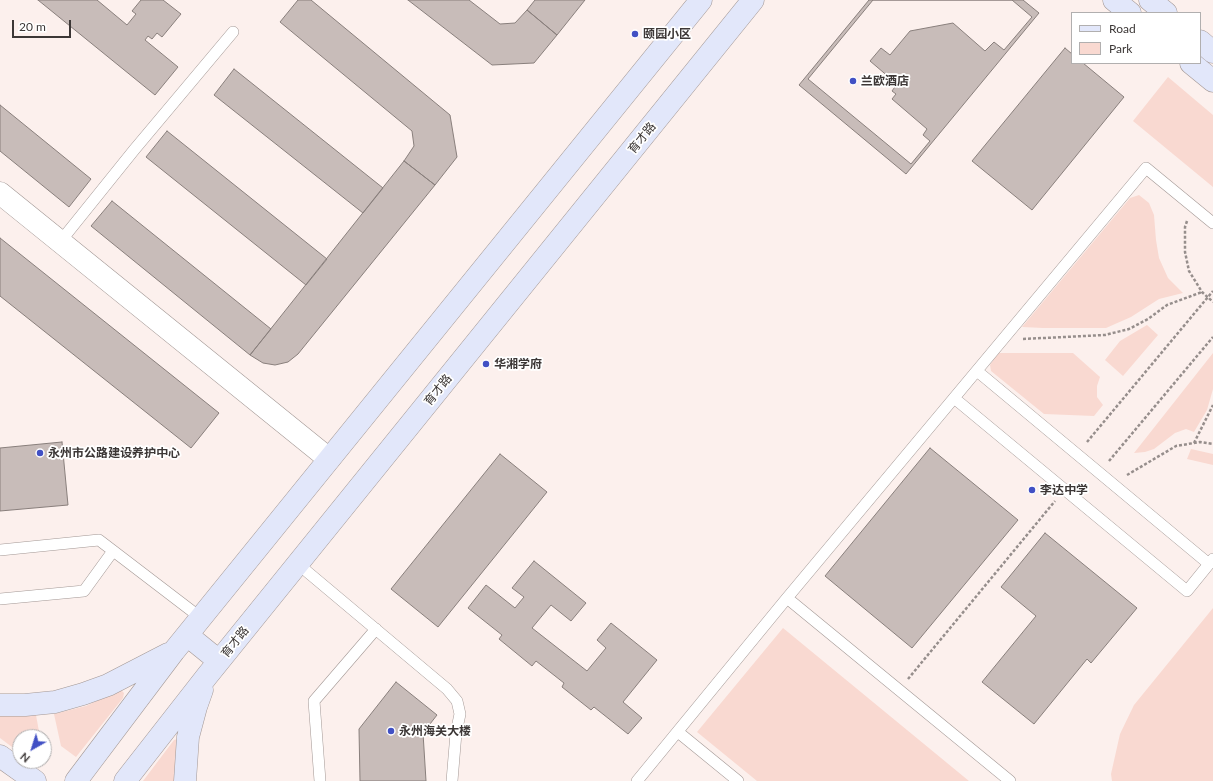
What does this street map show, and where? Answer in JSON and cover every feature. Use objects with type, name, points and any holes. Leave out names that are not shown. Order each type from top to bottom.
[{"type":"main road","points":[[76,781],[201,618],[701,0]]},
{"type":"main road","name":"育才路","points":[[124,781],[213,668],[753,0]]},
{"type":"main road","points":[[1114,0],[1129,12]]},
{"type":"main road","points":[[1150,0],[1165,12]]},
{"type":"main road","points":[[1201,42],[1213,52]]},
{"type":"main road","points":[[1192,64],[1213,81]]},
{"type":"main road","points":[[181,643],[213,668],[196,707],[188,737],[185,781]]},
{"type":"main road","points":[[0,705],[26,705],[56,702],[83,694],[108,685],[181,643]]},
{"type":"main road","points":[[0,756],[35,781]]},
{"type":"street","points":[[0,193],[329,459]]},
{"type":"lane","points":[[60,242],[134,150],[233,32]]},
{"type":"lane","points":[[637,781],[787,598],[1146,168],[1213,222]]},
{"type":"lane","points":[[954,398],[1187,591],[1211,562],[1113,484],[977,371]]},
{"type":"lane","points":[[0,550],[99,540],[201,618]]},
{"type":"lane","points":[[0,599],[84,591],[113,551]]},
{"type":"lane","points":[[298,564],[447,689],[457,701],[460,714],[456,733],[452,781]]},
{"type":"lane","points":[[787,598],[1010,781]]},
{"type":"lane","points":[[320,781],[314,701],[376,629]]},
{"type":"lane","points":[[678,732],[738,781]]},
{"type":"path","points":[[1192,205],[1185,227],[1185,252],[1189,271],[1202,292],[1213,302]]},
{"type":"path","points":[[1077,454],[1213,291]]},
{"type":"path","points":[[1003,340],[1105,335],[1129,329],[1148,319],[1168,305],[1202,292]]},
{"type":"path","points":[[1099,472],[1213,337]]},
{"type":"path","points":[[1210,341],[1213,344]]},
{"type":"path","points":[[1193,443],[1213,405]]},
{"type":"path","points":[[1113,484],[1176,446],[1200,442],[1213,444]]},
{"type":"path","points":[[899,690],[1065,490]]},
{"type":"green space","points":[[1168,77],[1213,115],[1213,187],[1133,121]]},
{"type":"green space","points":[[1139,195],[1149,203],[1154,215],[1159,258],[1168,278],[1183,293],[1159,299],[1131,317],[1106,328],[1022,327],[1130,198]]},
{"type":"green space","points":[[1147,325],[1158,335],[1123,376],[1105,360],[1120,341]]},
{"type":"green space","points":[[998,353],[1073,353],[1100,377],[1097,386],[1097,397],[1103,405],[1094,416],[1044,414],[991,371],[990,365]]},
{"type":"green space","points":[[1213,353],[1213,389],[1207,410],[1194,432],[1186,429],[1175,433],[1154,449],[1134,453]]},
{"type":"green space","points":[[1191,449],[1213,454],[1213,465],[1187,459]]},
{"type":"green space","points":[[1213,608],[1213,781],[1112,781],[1111,774],[1120,734],[1134,705]]},
{"type":"green space","points":[[783,628],[969,781],[757,781],[697,732]]},
{"type":"green space","points":[[118,691],[122,691],[124,693],[123,698],[76,757],[61,746],[54,714],[86,706]]},
{"type":"green space","points":[[0,715],[36,715],[39,729],[12,729],[12,747],[0,738]]},
{"type":"green space","points":[[178,739],[177,781],[143,781],[174,740]]},
{"type":"building","points":[[38,0],[97,0],[127,25],[136,14],[132,11],[141,0],[163,0],[181,14],[162,37],[157,33],[152,39],[148,36],[145,40],[178,67],[155,95]]},
{"type":"building","points":[[298,0],[311,0],[450,115],[457,157],[435,185],[404,161],[414,146],[412,131],[280,22]]},
{"type":"building","points":[[408,0],[469,0],[500,24],[515,23],[527,10],[557,35],[534,63],[492,65]]},
{"type":"building","points":[[535,0],[585,0],[557,35],[527,10]]},
{"type":"building","points":[[869,0],[1023,0],[1039,13],[906,174],[799,85]]},
{"type":"building","name":"兰欧酒店","points":[[873,0],[1012,0],[1032,17],[1004,50],[994,42],[985,51],[953,23],[910,31],[890,55],[881,48],[870,61],[897,84],[892,91],[896,94],[892,99],[927,129],[923,135],[930,141],[911,164],[808,79]]},
{"type":"building","points":[[1065,48],[1071,53],[1071,64],[1084,64],[1124,97],[1032,210],[972,161]]},
{"type":"building","points":[[234,69],[383,188],[363,213],[214,95]]},
{"type":"building","points":[[0,105],[91,179],[69,207],[0,151]]},
{"type":"building","points":[[167,131],[327,259],[306,285],[146,157]]},
{"type":"building","points":[[404,161],[435,185],[298,354],[288,362],[275,365],[263,363],[250,355]]},
{"type":"building","points":[[112,201],[271,329],[250,355],[91,226]]},
{"type":"building","points":[[0,238],[219,413],[191,448],[0,296]]},
{"type":"building","points":[[62,442],[68,505],[0,511],[0,448]]},
{"type":"building","points":[[930,448],[1018,520],[912,648],[825,576]]},
{"type":"building","points":[[500,454],[547,492],[438,627],[391,589]]},
{"type":"building","points":[[1045,533],[1137,608],[1091,663],[1087,659],[1034,724],[982,682],[1036,616],[1001,587]]},
{"type":"building","points":[[534,561],[586,603],[571,621],[551,605],[532,628],[587,671],[606,648],[597,640],[611,623],[657,660],[623,702],[642,718],[628,734],[594,707],[591,710],[562,687],[564,683],[536,661],[532,666],[499,639],[502,635],[468,608],[486,585],[515,608],[524,597],[512,588]]},
{"type":"building","name":"永州海关大楼","points":[[396,682],[437,715],[423,733],[426,781],[360,781],[359,729]]},
{"type":"place","name":"颐园小区","points":[[635,34]]},
{"type":"place","name":"兰欧酒店","points":[[853,81]]},
{"type":"place","name":"华湘学府","points":[[486,364]]},
{"type":"place","name":"永州市公路建设养护中心","points":[[40,453]]},
{"type":"place","name":"李达中学","points":[[1032,490]]},
{"type":"place","name":"永州海关大楼","points":[[391,731]]}]
